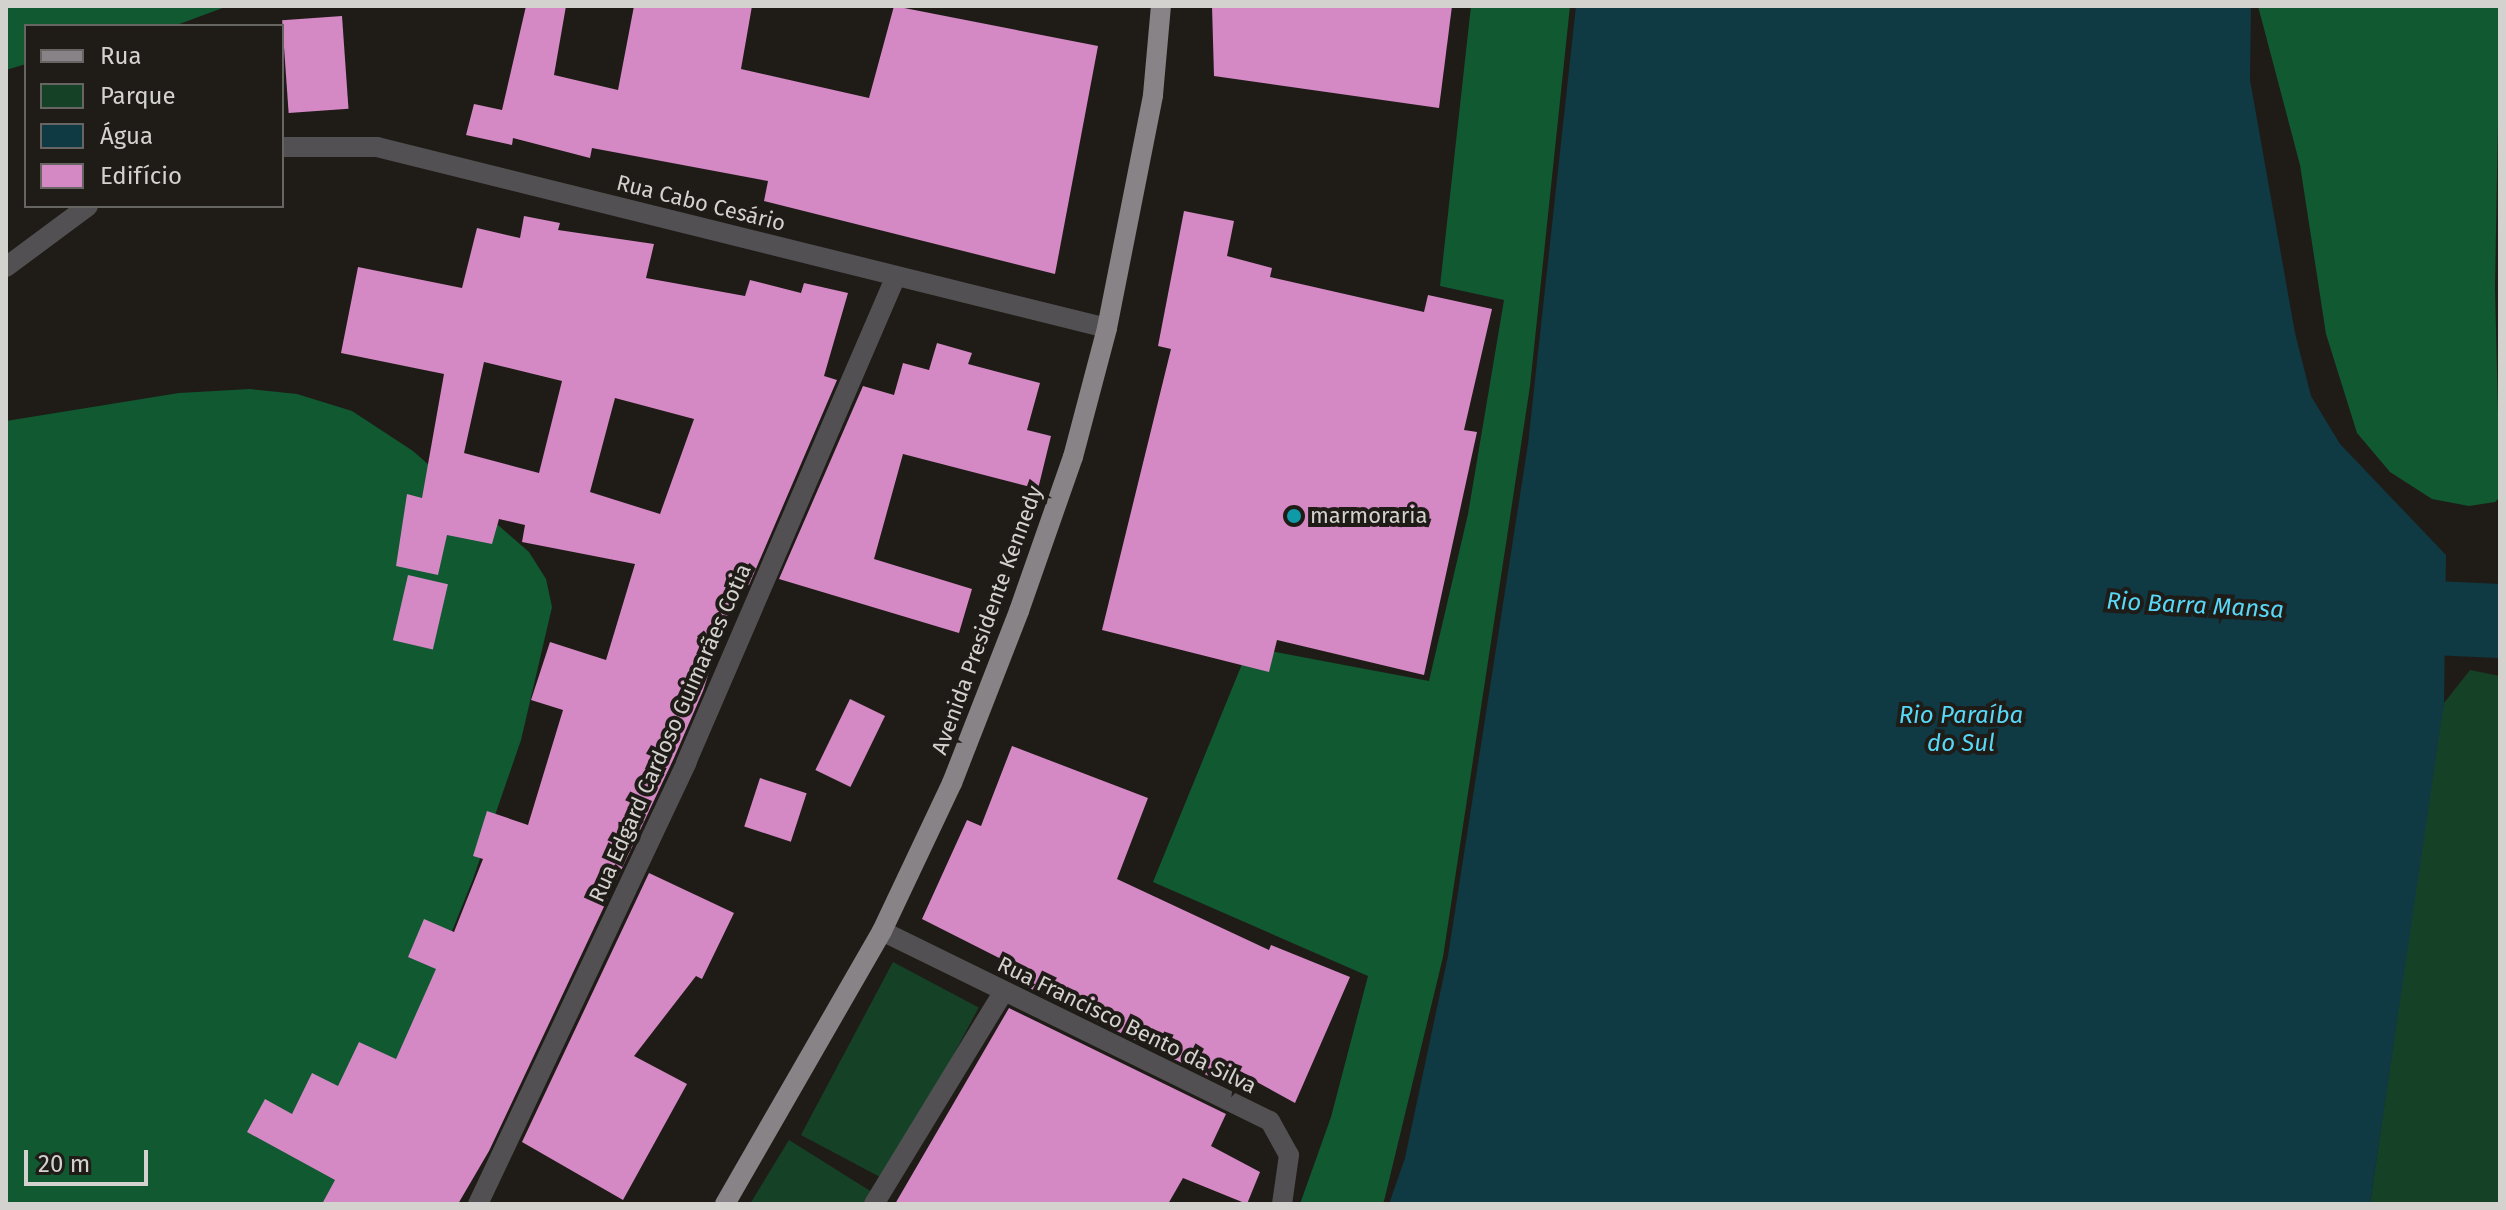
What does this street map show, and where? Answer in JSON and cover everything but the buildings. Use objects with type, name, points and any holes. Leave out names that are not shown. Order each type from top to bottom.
[{"type":"main road","name":"Avenida Presidente Kennedy","points":[[725,1204],[882,931],[952,783],[1019,611],[1073,457],[1107,328],[1153,95],[1161,6]]},
{"type":"street","name":"Rua Cabo Cesário","points":[[284,147],[377,147],[1107,328]]},
{"type":"street","points":[[6,267],[85,208]]},
{"type":"street","name":"Rua Edgard Cardoso Guimarães Cotia","points":[[478,1204],[686,763],[896,276]]},
{"type":"street","name":"Rua Francisco Bento da Silva","points":[[882,931],[1003,993],[1270,1121],[1289,1155],[1282,1204]]},
{"type":"street","points":[[874,1204],[1003,993]]},
{"type":"green space","points":[[6,6],[228,6],[179,24],[24,24],[24,65],[6,70]]},
{"type":"green space","points":[[1471,6],[1570,6],[1530,386],[1443,957],[1385,1197],[1383,1204],[1300,1204],[1331,1117],[1368,976],[1153,882],[1249,647],[1429,681],[1468,514],[1504,300],[1440,286]]},
{"type":"green space","points":[[2258,6],[2500,6],[2495,288],[2500,497],[2495,502],[2469,506],[2432,499],[2390,472],[2357,433],[2326,334],[2300,165]]},
{"type":"green space","points":[[250,389],[297,394],[352,411],[413,451],[529,552],[546,579],[552,607],[521,740],[473,879],[393,1078],[328,1204],[6,1204],[6,421],[179,393]]},
{"type":"green space","points":[[2470,670],[2500,676],[2500,1204],[2370,1204],[2439,726],[2444,703]]},
{"type":"green space","points":[[893,962],[979,1008],[887,1181],[801,1135]]},
{"type":"green space","points":[[789,1140],[875,1194],[869,1204],[750,1204]]},
{"type":"water","name":"Rio Paraíba do Sul","points":[[1576,6],[2251,6],[2250,80],[2295,333],[2311,396],[2340,444],[2446,555],[2444,703],[2370,1204],[1389,1204],[1405,1158],[1448,956],[1528,444]]},
{"type":"waterway","name":"Rio Barra Mansa","points":[[2345,614],[2500,621]]},
{"type":"place","name":"marmoraria","points":[[1294,516]]}]
